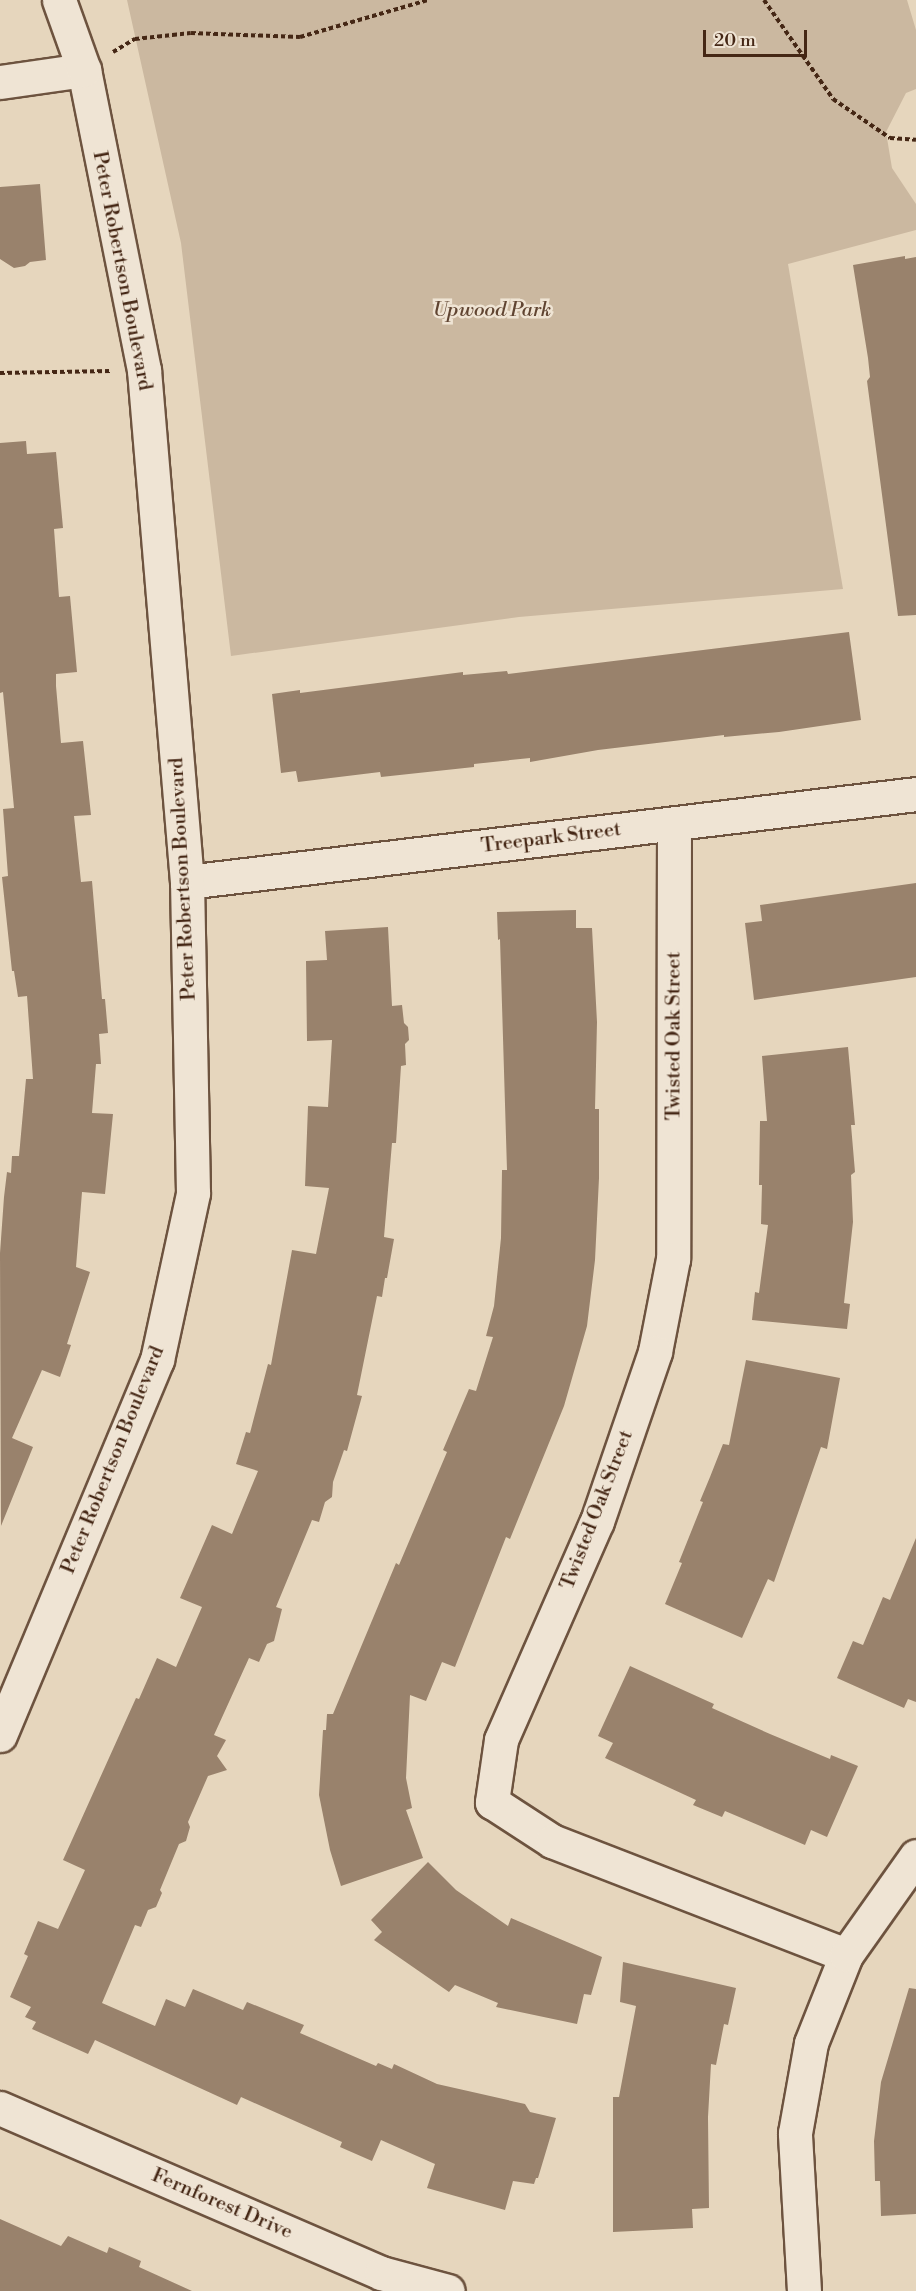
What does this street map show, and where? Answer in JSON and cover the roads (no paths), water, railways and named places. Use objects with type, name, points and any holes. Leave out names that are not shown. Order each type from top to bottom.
[{"type":"street","name":"Peter Robertson Boulevard","points":[[0,1735],[157,1360],[193,1193],[187,882],[144,370],[84,70],[59,0]]},
{"type":"street","points":[[0,82],[84,70]]},
{"type":"street","name":"Treepark Street","points":[[187,882],[916,794]]},
{"type":"street","name":"Twisted Oak Street","points":[[675,824],[673,1258],[655,1352],[597,1521],[501,1740],[492,1802],[552,1841],[846,1955]]},
{"type":"street","points":[[804,2291],[795,2133],[811,2043],[846,1955],[916,1856]]},
{"type":"street","name":"Fernforest Drive","points":[[0,2108],[381,2272],[448,2291]]},
{"type":"park label","name":"Upwood Park","points":[[492,310]]}]
